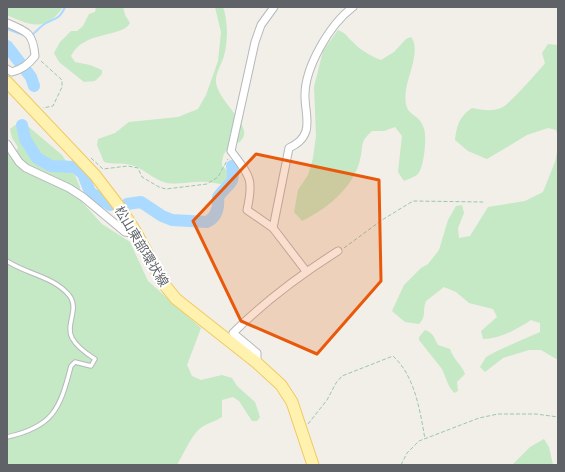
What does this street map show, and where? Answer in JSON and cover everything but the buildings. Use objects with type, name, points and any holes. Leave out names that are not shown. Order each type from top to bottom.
[{"type":"main road","name":"松山東部環状線","points":[[7,82],[95,175],[121,209],[137,234],[163,283],[176,299],[257,363],[281,385],[292,402],[313,465]]},
{"type":"street","points":[[274,7],[261,26],[255,42],[231,151],[250,179],[251,192],[246,210],[273,228],[306,271]]},
{"type":"street","points":[[273,228],[289,148],[298,144],[306,132],[307,116],[304,96],[309,73],[324,42],[344,13],[353,7]]},
{"type":"street","points":[[7,22],[28,33],[34,41],[35,56],[29,64],[19,70],[12,72],[7,69]]},
{"type":"street","points":[[7,144],[19,162],[26,168],[73,191],[125,232],[137,234]]},
{"type":"street","points":[[257,363],[257,353],[233,332],[255,311],[306,271],[338,251]]},
{"type":"lane","points":[[7,261],[22,270],[43,277],[60,286],[69,295],[74,304],[70,329],[72,337],[76,344],[95,359],[91,366],[79,361],[75,362],[71,366],[60,401],[44,423],[26,433],[7,437]]},
{"type":"path","points":[[35,56],[62,80],[62,87],[57,100],[47,109]]},
{"type":"path","points":[[86,153],[103,168],[128,166],[138,168],[142,177],[158,187],[166,189],[207,184],[218,177],[224,169],[231,151]]},
{"type":"path","points":[[338,251],[382,220],[413,201],[483,202]]},
{"type":"path","points":[[302,430],[327,400],[336,382],[342,376],[393,356],[403,365],[411,384],[425,439]]},
{"type":"path","points":[[401,465],[407,453],[419,441],[479,418],[498,414],[536,414],[558,417]]},
{"type":"highlighted area","points":[[256,154],[379,180],[381,281],[317,354],[241,321],[193,221]]},
{"type":"green space","points":[[7,7],[63,7],[57,15],[50,20],[44,23],[31,24],[7,15]]},
{"type":"green space","points":[[96,7],[123,7],[125,15],[130,23],[126,28],[93,38],[77,48],[71,56],[75,62],[90,65],[102,70],[102,74],[95,81],[84,82],[59,62],[54,53],[60,42],[71,31],[77,31],[83,26],[89,14],[95,12]]},
{"type":"green space","points":[[215,7],[223,7],[227,31],[225,50],[216,82],[221,95],[244,129],[242,139],[225,152],[222,165],[228,172],[226,180],[223,184],[209,182],[177,184],[167,183],[128,164],[104,162],[97,145],[98,139],[115,133],[129,122],[178,117],[198,109],[206,95],[218,61],[221,32]]},
{"type":"green space","points":[[338,30],[345,34],[362,50],[381,60],[394,52],[406,39],[411,37],[415,48],[405,100],[409,111],[419,119],[424,129],[425,139],[422,165],[418,174],[404,181],[398,172],[402,136],[395,127],[384,131],[372,131],[365,138],[357,170],[352,180],[329,204],[302,221],[294,212],[298,190],[308,175],[313,158],[316,136],[314,87],[323,51]]},
{"type":"green space","points":[[548,44],[558,45],[558,137],[556,130],[548,128],[527,135],[487,159],[468,151],[455,140],[461,118],[472,108],[488,110],[499,109],[518,94],[545,63],[542,53]]},
{"type":"green space","points":[[15,125],[29,127],[62,155],[74,173],[80,187],[81,201],[102,224],[130,242],[148,281],[201,328],[187,365],[192,376],[201,380],[222,375],[232,378],[237,386],[255,402],[260,417],[257,421],[252,421],[239,401],[233,397],[222,400],[222,417],[204,426],[195,434],[177,465],[7,465],[7,153],[10,156],[16,152],[18,147],[12,138],[10,129]]},
{"type":"green space","points":[[558,147],[558,360],[541,350],[529,350],[503,358],[485,372],[480,367],[486,357],[540,332],[540,323],[531,320],[502,335],[489,339],[483,339],[481,331],[497,317],[493,309],[469,303],[456,292],[444,287],[426,301],[424,316],[419,324],[405,322],[392,311],[404,285],[421,268],[428,264],[439,250],[448,220],[456,206],[462,205],[464,213],[458,228],[459,238],[470,236],[488,207],[525,201],[543,192],[555,162]]},
{"type":"green space","points":[[425,330],[432,334],[438,345],[450,349],[453,356],[464,371],[465,374],[457,382],[458,391],[454,393],[449,386],[442,369],[419,340],[419,337]]},
{"type":"green space","points":[[544,439],[549,447],[553,465],[512,465],[530,447]]},
{"type":"waterway","points":[[33,34],[43,25],[58,17],[63,12],[65,7]]},
{"type":"waterway","points":[[7,29],[24,35]]},
{"type":"waterway","points":[[7,46],[31,77],[34,86]]},
{"type":"waterway","points":[[22,125],[25,139],[37,158],[51,166],[75,167],[83,174],[90,192],[110,205]]},
{"type":"waterway","points":[[127,204],[141,202],[162,216],[172,220],[207,222],[215,215],[217,211],[218,197],[221,192],[232,181],[232,166]]}]
